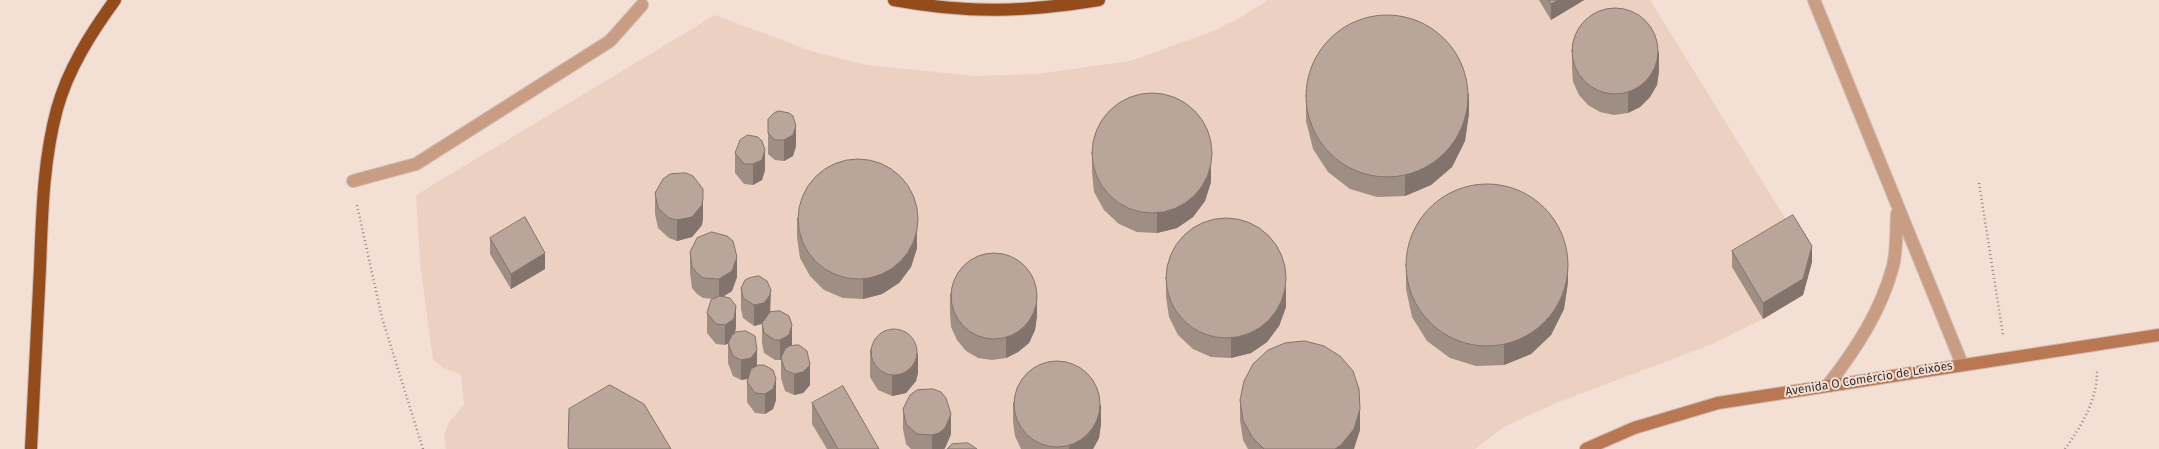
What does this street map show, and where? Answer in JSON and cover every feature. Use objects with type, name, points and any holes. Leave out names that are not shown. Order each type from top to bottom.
[{"type":"highway","points":[[31,449],[42,213],[50,140],[58,108],[83,48],[115,0]]},
{"type":"highway","points":[[894,0],[953,9],[1009,11],[1049,8],[1099,0]]},
{"type":"main road","name":"Avenida O Comércio de Leixões","points":[[1586,449],[1634,428],[1718,403],[1962,364],[2159,335]]},
{"type":"lane","points":[[1814,0],[1897,209],[1962,364]]},
{"type":"lane","points":[[354,181],[416,164],[610,41],[642,5]]},
{"type":"lane","points":[[1828,385],[1852,355],[1880,302],[1893,266],[1897,209]]},
{"type":"path","points":[[354,181],[359,219],[382,318],[423,449]]},
{"type":"path","points":[[1979,183],[2006,358]]},
{"type":"path","points":[[2065,449],[2083,423],[2098,384],[2096,344]]},
{"type":"shaded area","points":[[1268,0],[1650,0],[1793,231],[1803,295],[1763,319],[1710,345],[1556,403],[1504,427],[1475,449],[446,449],[444,435],[449,422],[464,405],[461,375],[444,368],[433,360],[420,263],[416,195],[715,15],[814,52],[867,65],[975,76],[1037,74],[1130,61],[1211,32],[1243,16]]},
{"type":"building","points":[[1549,0],[1558,0],[1551,4]]},
{"type":"building","points":[[1615,8],[1632,11],[1646,20],[1655,34],[1658,51],[1655,68],[1646,82],[1632,91],[1615,94],[1598,91],[1584,82],[1575,68],[1572,51],[1575,34],[1584,20],[1598,11]]},
{"type":"building","points":[[1387,15],[1403,17],[1418,22],[1432,29],[1444,39],[1454,51],[1461,65],[1466,80],[1468,96],[1466,112],[1461,127],[1454,141],[1444,153],[1432,163],[1418,170],[1403,175],[1387,177],[1371,175],[1356,170],[1342,163],[1330,153],[1320,141],[1313,127],[1308,112],[1306,96],[1308,80],[1313,65],[1320,51],[1330,39],[1342,29],[1356,22],[1371,17]]},
{"type":"building","points":[[1152,93],[1175,98],[1185,103],[1194,111],[1202,120],[1207,130],[1212,153],[1207,176],[1202,186],[1194,195],[1185,203],[1175,208],[1152,213],[1129,208],[1119,203],[1110,195],[1102,186],[1097,176],[1092,153],[1097,130],[1102,120],[1110,111],[1119,103],[1129,98]]},
{"type":"building","points":[[779,111],[789,113],[793,116],[796,126],[793,135],[784,140],[775,140],[768,133],[768,119],[774,113]]},
{"type":"building","points":[[748,135],[758,137],[762,141],[765,150],[762,160],[753,164],[744,164],[735,153],[740,140]]},
{"type":"building","points":[[858,159],[881,164],[891,169],[900,177],[908,186],[913,196],[918,219],[913,242],[908,252],[900,261],[891,269],[881,274],[858,279],[835,274],[825,269],[816,261],[808,252],[803,242],[798,219],[803,196],[808,186],[816,177],[825,169],[835,164]]},
{"type":"building","points":[[686,173],[693,176],[703,189],[702,205],[692,217],[677,220],[669,218],[658,208],[655,193],[663,179],[670,174]]},
{"type":"building","points":[[1487,184],[1503,186],[1518,191],[1532,198],[1544,208],[1554,220],[1561,234],[1566,249],[1568,265],[1566,281],[1561,296],[1554,310],[1544,322],[1532,332],[1518,339],[1503,344],[1487,346],[1471,344],[1456,339],[1442,332],[1430,322],[1420,310],[1413,296],[1408,281],[1406,265],[1408,249],[1413,234],[1420,220],[1430,208],[1442,198],[1456,191],[1471,186]]},
{"type":"building","points":[[1793,215],[1812,246],[1803,279],[1763,303],[1732,251]]},
{"type":"building","points":[[525,217],[545,253],[511,274],[490,238]]},
{"type":"building","points":[[1226,218],[1249,223],[1259,228],[1268,236],[1276,245],[1281,255],[1286,278],[1281,301],[1276,311],[1268,320],[1259,328],[1249,333],[1226,338],[1203,333],[1193,328],[1184,320],[1176,311],[1171,301],[1166,278],[1171,255],[1176,245],[1184,236],[1193,228],[1203,223]]},
{"type":"building","points":[[712,232],[727,236],[733,241],[737,257],[732,271],[719,279],[703,278],[692,267],[690,252],[697,238]]},
{"type":"building","points":[[994,253],[1011,256],[1025,265],[1034,279],[1037,296],[1034,313],[1025,327],[1011,336],[994,339],[977,336],[963,327],[954,313],[951,296],[954,279],[963,265],[977,256]]},
{"type":"building","points":[[759,276],[767,281],[771,290],[770,295],[764,303],[754,305],[743,298],[741,288],[745,280]]},
{"type":"building","points":[[720,296],[730,298],[736,306],[734,319],[725,325],[716,324],[707,313],[711,300]]},
{"type":"building","points":[[780,311],[789,316],[792,325],[789,335],[780,340],[775,340],[764,333],[762,323],[770,312]]},
{"type":"building","points":[[899,329],[911,335],[916,343],[916,361],[911,369],[903,374],[889,375],[877,369],[872,361],[871,347],[877,335],[885,330]]},
{"type":"building","points":[[746,331],[755,336],[757,350],[751,358],[741,360],[733,356],[728,343],[732,335],[736,332]]},
{"type":"building","points":[[1305,341],[1324,346],[1340,356],[1353,371],[1359,389],[1360,409],[1354,429],[1341,445],[1335,449],[1264,449],[1252,437],[1243,420],[1240,400],[1244,381],[1253,364],[1268,350],[1285,343]]},
{"type":"building","points":[[799,345],[807,351],[810,365],[803,372],[794,374],[785,370],[781,358],[785,349],[789,346]]},
{"type":"building","points":[[1057,361],[1074,364],[1088,373],[1097,387],[1100,404],[1097,421],[1088,435],[1074,444],[1057,447],[1040,444],[1026,435],[1017,421],[1014,404],[1017,387],[1026,373],[1040,364]]},
{"type":"building","points":[[759,365],[764,365],[773,370],[776,379],[773,389],[765,394],[755,393],[747,382],[751,369]]},
{"type":"building","points":[[610,385],[644,404],[671,449],[569,449],[569,409]]},
{"type":"building","points":[[843,386],[879,449],[838,449],[812,403]]},
{"type":"building","points":[[933,389],[941,392],[946,398],[951,414],[945,428],[939,433],[932,435],[917,434],[906,424],[903,409],[910,395],[917,390]]},
{"type":"building","points":[[968,443],[977,449],[947,449],[952,444]]}]
